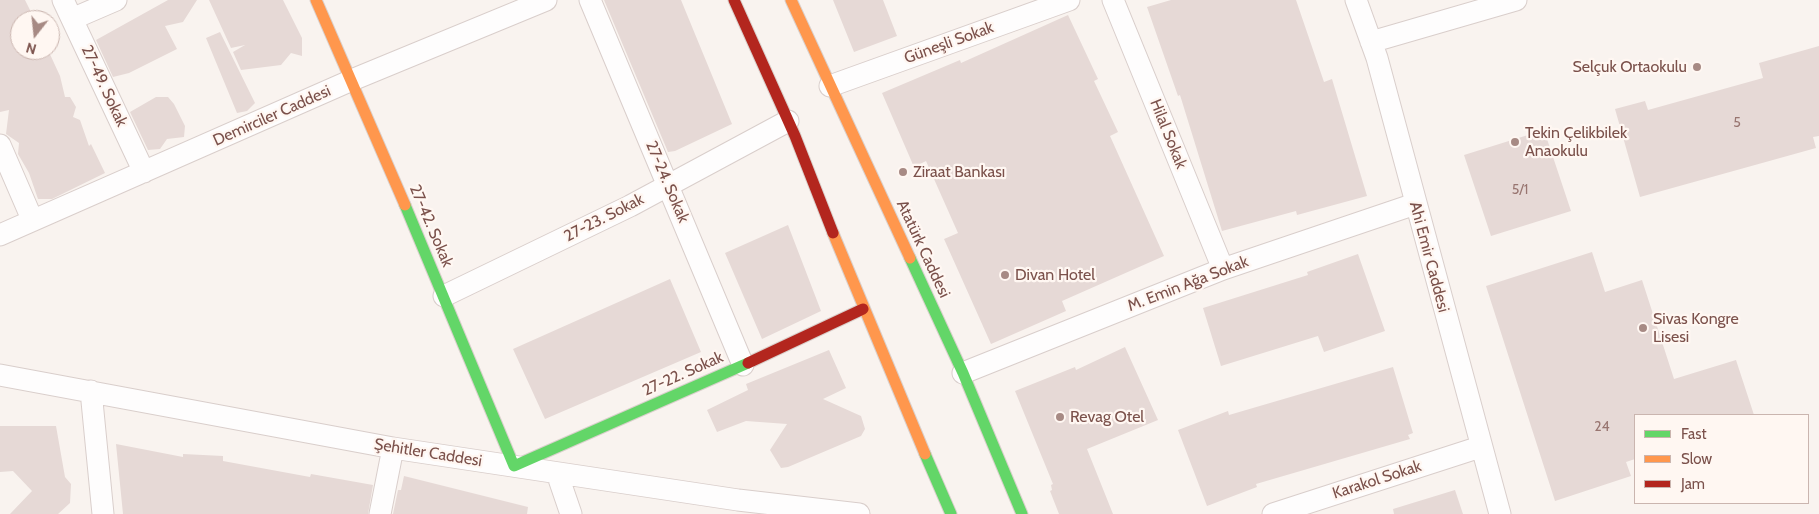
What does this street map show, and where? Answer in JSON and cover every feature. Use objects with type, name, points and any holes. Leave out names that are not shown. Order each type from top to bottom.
[{"type":"main road","name":"27-42. Sokak","points":[[316,0],[444,296],[514,466]]},
{"type":"main road","points":[[734,0],[788,121],[863,309],[951,514]]},
{"type":"main road","name":"Atatürk Caddesi","points":[[791,0],[963,373],[1022,514]]},
{"type":"main road","name":"27-22. Sokak","points":[[514,466],[743,365],[863,309]]},
{"type":"street","points":[[67,9],[116,0]]},
{"type":"street","name":"Demirciler Caddesi","points":[[0,235],[32,219],[144,172],[352,80],[546,0]]},
{"type":"street","name":"27-24. Sokak","points":[[590,0],[743,365]]},
{"type":"street","name":"Güneşli Sokak","points":[[830,86],[1069,0]]},
{"type":"street","name":"Hilal Sokak","points":[[1114,0],[1224,268]]},
{"type":"street","name":"Ahi Emir Caddesi","points":[[1356,0],[1371,42],[1480,447],[1500,514]]},
{"type":"street","points":[[1371,42],[1516,0]]},
{"type":"street","name":"27-49. Sokak","points":[[67,9],[144,172]]},
{"type":"street","name":"27-23. Sokak","points":[[444,296],[630,206],[788,121]]},
{"type":"street","points":[[0,145],[32,219]]},
{"type":"street","name":"M. Emin Ağa Sokak","points":[[963,373],[1224,268],[1415,204]]},
{"type":"street","name":"Şehitler Caddesi","points":[[0,374],[393,448],[813,511],[859,514]]},
{"type":"street","points":[[90,391],[100,512]]},
{"type":"street","name":"Karakol Sokak","points":[[1273,514],[1480,447]]},
{"type":"street","points":[[380,514],[393,448]]},
{"type":"street","points":[[557,473],[571,514]]},
{"type":"building","points":[[0,0],[25,0],[30,10],[10,10],[10,60],[53,60],[60,76],[65,97],[70,97],[76,107],[73,117],[80,120],[89,146],[91,144],[105,173],[52,199],[38,199],[29,173],[18,154],[19,143],[6,134],[9,110],[0,112]]},
{"type":"building","points":[[168,0],[197,0],[183,22],[165,26],[177,49],[129,73],[113,77],[96,40]]},
{"type":"building","points":[[209,0],[283,0],[302,38],[302,56],[291,53],[281,65],[241,70],[233,52],[245,45],[231,48]]},
{"type":"building","points":[[604,0],[681,0],[732,124],[675,151],[668,152]]},
{"type":"building","points":[[833,0],[883,0],[897,36],[854,52]]},
{"type":"building","points":[[1171,0],[1296,0],[1324,82],[1332,79],[1367,196],[1297,215],[1296,211],[1222,231],[1180,95],[1178,96],[1147,7]]},
{"type":"building","points":[[1068,15],[1098,79],[1094,81],[1118,132],[1110,136],[1164,256],[1062,301],[1066,311],[991,344],[944,239],[958,233],[926,161],[914,167],[882,93],[960,60],[961,63]]},
{"type":"building","points":[[220,32],[255,103],[247,111],[237,113],[206,38]]},
{"type":"building","name":"Selçuk Ortaokulu","points":[[1819,46],[1819,136],[1813,137],[1816,148],[1640,197],[1615,109],[1645,101],[1648,110],[1763,78],[1759,63]]},
{"type":"building","points":[[156,97],[168,97],[174,104],[185,126],[184,137],[167,139],[160,149],[148,150],[130,112]]},
{"type":"building","name":"Tekin Çelikbilek Anaokulu","points":[[1544,130],[1571,211],[1491,236],[1464,155]]},
{"type":"building","points":[[788,225],[821,311],[762,339],[725,253]]},
{"type":"building","points":[[1592,252],[1605,292],[1642,280],[1674,379],[1736,360],[1754,414],[1634,414],[1634,459],[1626,462],[1631,476],[1555,501],[1486,286]]},
{"type":"building","points":[[1358,254],[1385,331],[1324,352],[1318,336],[1221,366],[1203,308],[1308,275],[1307,272]]},
{"type":"building","points":[[670,279],[701,352],[545,419],[513,349]]},
{"type":"building","points":[[1125,347],[1158,420],[1087,449],[1113,514],[1059,514],[1050,491],[1053,484],[1015,391],[1075,367],[1076,370]]},
{"type":"building","points":[[829,350],[846,388],[823,399],[861,416],[865,429],[861,436],[788,467],[781,468],[770,450],[787,424],[746,421],[717,432],[707,410],[748,390],[746,384]]},
{"type":"building","points":[[1393,367],[1413,433],[1408,435],[1410,439],[1256,484],[1257,487],[1207,506],[1178,430],[1228,411],[1229,415]]},
{"type":"building","points":[[0,426],[56,426],[65,477],[71,484],[70,503],[58,514],[10,514],[32,491],[13,471],[0,472]]},
{"type":"building","points":[[116,444],[183,457],[183,454],[223,456],[223,461],[310,477],[311,474],[373,485],[368,514],[123,514]]},
{"type":"building","points":[[404,476],[528,507],[527,514],[393,514],[398,490],[401,490]]},
{"type":"building","points":[[1455,490],[1463,514],[1394,514],[1393,509]]},
{"type":"traffic: fast","points":[[405,205],[514,466],[748,363]]},
{"type":"traffic: fast","points":[[910,258],[963,373],[1022,514]]},
{"type":"traffic: fast","points":[[925,454],[951,514]]},
{"type":"traffic: slow","points":[[316,0],[405,205]]},
{"type":"traffic: slow","points":[[791,0],[910,258]]},
{"type":"traffic: slow","points":[[833,233],[925,454]]},
{"type":"traffic: jam","points":[[734,0],[795,136],[833,233]]},
{"type":"traffic: jam","points":[[748,363],[863,309]]},
{"type":"place","name":"Selçuk Ortaokulu","points":[[1697,67]]},
{"type":"place","name":"Tekin Çelikbilek Anaokulu","points":[[1515,142]]},
{"type":"place","name":"Ziraat Bankası","points":[[903,172]]},
{"type":"place","name":"Divan Hotel","points":[[1005,275]]},
{"type":"place","name":"Sivas Kongre Lisesi","points":[[1643,328]]},
{"type":"place","name":"Revag Otel","points":[[1060,417]]}]
